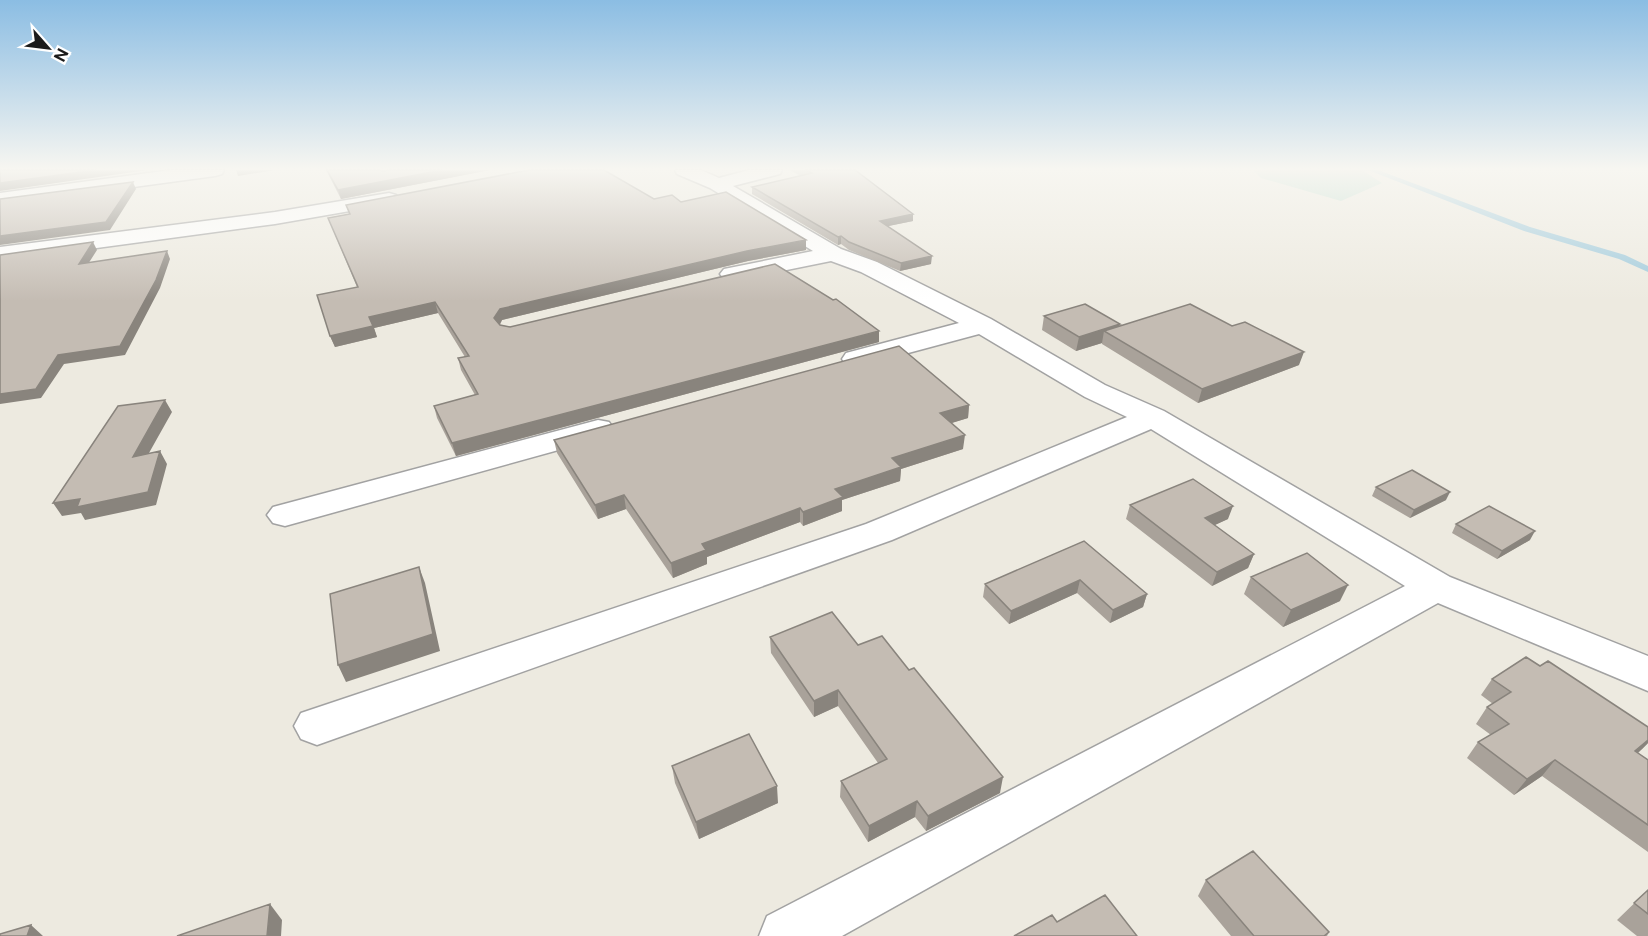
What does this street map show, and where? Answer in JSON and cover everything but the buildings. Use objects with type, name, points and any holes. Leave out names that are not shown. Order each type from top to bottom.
[{"type":"street","points":[[0,254],[301,214]]},
{"type":"street","points":[[766,214],[833,254],[869,267],[982,325],[1095,391],[1153,417],[1436,587],[1648,674]]},
{"type":"street","points":[[714,279],[833,254]]},
{"type":"street","points":[[833,365],[982,325]]},
{"type":"street","points":[[317,726],[879,532],[1153,417]]},
{"type":"street","points":[[285,515],[628,420]]},
{"type":"street","points":[[787,936],[1436,587]]},
{"type":"waterway","points":[[1486,214],[1527,229],[1622,257],[1648,269]]}]
